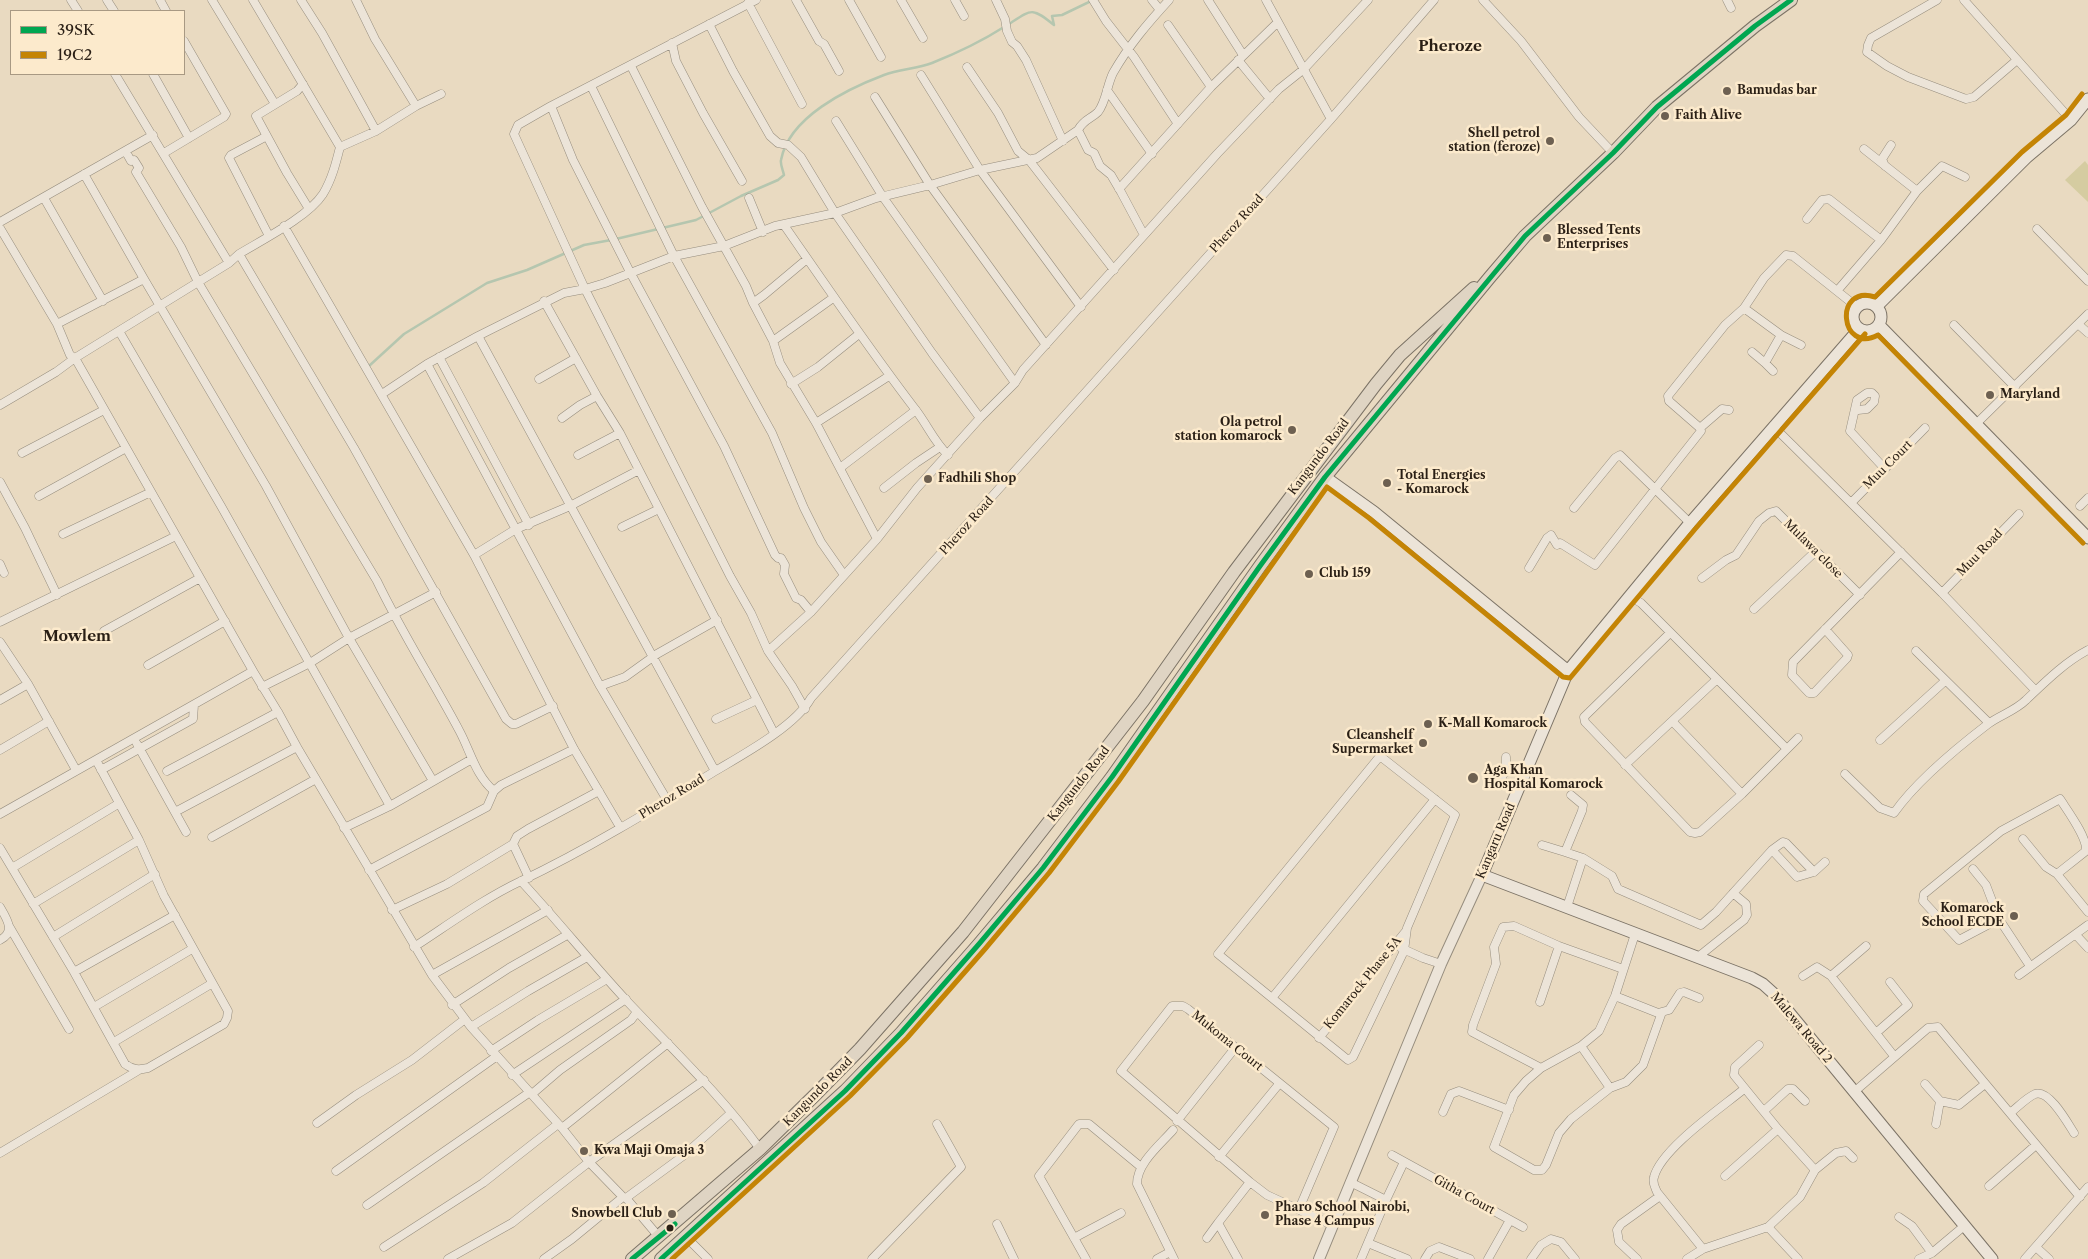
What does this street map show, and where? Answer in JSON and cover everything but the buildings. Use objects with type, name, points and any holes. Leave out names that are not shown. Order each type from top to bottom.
[{"type":"highway","name":"Kangundo Road","points":[[662,1259],[845,1091],[901,1033],[979,944],[1043,868],[1112,777],[1254,573],[1325,477],[1525,236],[1613,153],[1657,107],[1755,26],[1791,0]]},
{"type":"highway","name":"Kangundo Road","points":[[632,1259],[760,1149],[860,1049],[963,932],[1109,746],[1320,456],[1400,355],[1464,295],[1490,277]]},
{"type":"main road","points":[[1877,306],[2027,157],[2071,120],[2088,99]]},
{"type":"main road","points":[[1864,302],[1877,306],[1881,313],[1879,325],[1868,331],[1859,329],[1853,321],[1856,307],[1864,302]]},
{"type":"main road","points":[[1879,325],[2088,538]]},
{"type":"main road","name":"Kangaru Road","points":[[1482,875],[1568,671],[1690,523],[1859,329]]},
{"type":"main road","points":[[1325,477],[1374,512],[1568,671]]},
{"type":"main road","name":"Malewa Road 2","points":[[1482,875],[1698,957],[1763,984],[1773,993],[1992,1259]]},
{"type":"street","points":[[212,0],[274,104]]},
{"type":"street","points":[[0,405],[229,263],[238,254],[270,236],[309,209],[322,195],[336,166],[340,147],[253,0]]},
{"type":"street","points":[[301,0],[322,33],[376,131]]},
{"type":"street","points":[[356,0],[375,39],[416,106]]},
{"type":"street","points":[[796,0],[819,41],[824,44],[839,71]]},
{"type":"street","points":[[849,0],[881,57]]},
{"type":"street","points":[[901,0],[923,38]]},
{"type":"street","points":[[955,0],[964,16]]},
{"type":"street","points":[[996,0],[1005,19],[1007,31],[1012,42],[1018,46],[1026,60],[1063,141]]},
{"type":"street","points":[[1093,0],[1178,124]]},
{"type":"street","points":[[1152,0],[1160,10]]},
{"type":"street","points":[[382,394],[426,364],[544,301],[564,293],[585,289],[674,256],[724,246],[784,225],[835,213],[876,198],[930,185],[1016,160],[1037,158],[1078,130],[1082,124],[1098,112],[1108,83],[1127,49],[1169,0]]},
{"type":"street","points":[[1208,0],[1240,57],[1270,99]]},
{"type":"street","points":[[1266,0],[1331,119]]},
{"type":"street","points":[[768,651],[810,612],[877,539],[916,488],[980,418],[1015,384],[1023,370],[1144,235],[1270,99],[1304,69],[1368,0]]},
{"type":"street","name":"Pheroz Road","points":[[414,947],[521,881],[620,828],[715,771],[774,733],[805,709],[810,698],[1331,119],[1434,0]]},
{"type":"street","points":[[1482,0],[1521,41],[1580,118],[1613,153]]},
{"type":"street","points":[[1937,0],[1871,38],[1867,52],[1886,66],[1908,77],[1966,99],[1974,97],[2017,60]]},
{"type":"street","points":[[1964,0],[2071,120]]},
{"type":"street","points":[[802,104],[752,2],[551,106],[518,125],[514,134],[585,289],[730,576],[751,613],[768,651],[805,709]]},
{"type":"street","points":[[1119,189],[1211,87],[1278,22]]},
{"type":"street","points":[[709,24],[770,136],[778,144],[786,145],[802,157],[835,213],[932,353],[980,418]]},
{"type":"street","points":[[1168,25],[1211,87]]},
{"type":"street","points":[[164,153],[226,114],[185,44]]},
{"type":"street","points":[[672,44],[676,60],[703,113],[742,181]]},
{"type":"street","points":[[631,66],[702,206],[710,217],[774,341],[780,363],[816,423],[877,539]]},
{"type":"street","points":[[967,67],[998,113],[1018,151],[1029,160],[1114,270]]},
{"type":"street","points":[[116,75],[229,263]]},
{"type":"street","points":[[154,75],[190,138]]},
{"type":"street","points":[[921,75],[980,170],[1080,307]]},
{"type":"street","points":[[303,84],[296,91],[256,116],[309,209]]},
{"type":"street","points":[[591,86],[674,256],[772,433],[804,508],[821,542],[844,575]]},
{"type":"street","points":[[1107,90],[1152,154]]},
{"type":"street","points":[[340,147],[376,131],[416,106],[441,94]]},
{"type":"street","points":[[875,97],[930,185],[1046,345]]},
{"type":"street","points":[[551,106],[574,160],[630,272],[724,446],[775,555],[781,558],[786,565],[784,574],[796,598],[801,600],[810,612]]},
{"type":"street","points":[[836,121],[883,197],[1015,384]]},
{"type":"street","points":[[1078,130],[1088,150],[1094,153],[1100,166],[1111,175],[1144,235]]},
{"type":"street","points":[[0,222],[153,135]]},
{"type":"street","points":[[267,136],[231,155],[229,158],[270,236]]},
{"type":"street","points":[[1885,166],[1882,159],[1891,145]]},
{"type":"street","points":[[1864,150],[1917,191]]},
{"type":"street","points":[[126,152],[131,161],[134,160],[139,168],[136,172],[181,247],[198,282],[377,581],[394,616],[461,734],[481,777],[494,791]]},
{"type":"street","points":[[1837,291],[1881,240],[1917,191],[1942,166],[1965,177]]},
{"type":"street","points":[[84,174],[159,306],[266,486],[349,638],[432,781]]},
{"type":"street","points":[[44,198],[103,301]]},
{"type":"street","points":[[749,198],[763,232]]},
{"type":"street","points":[[1807,219],[1822,200],[1829,199],[1881,240]]},
{"type":"street","points":[[784,225],[833,298],[916,410],[940,448],[948,455]]},
{"type":"street","points":[[284,226],[474,554],[574,750],[620,828]]},
{"type":"street","points":[[0,228],[57,324],[70,355],[74,358],[126,448],[253,672],[432,976],[452,1005],[512,1075],[531,1093],[589,1162],[625,1198],[659,1237]]},
{"type":"street","points":[[2037,228],[2088,281]]},
{"type":"street","points":[[238,254],[354,448],[509,722],[516,724],[553,706]]},
{"type":"street","points":[[1700,428],[1669,401],[1668,396],[1725,325],[1744,308],[1764,278],[1786,255],[1792,256],[1856,307]]},
{"type":"street","points":[[753,302],[764,296],[807,259]]},
{"type":"street","points":[[57,324],[144,279]]},
{"type":"street","points":[[774,341],[833,298]]},
{"type":"street","points":[[544,301],[597,396],[620,432],[774,733]]},
{"type":"street","points":[[1744,308],[1781,335],[1801,345]]},
{"type":"street","points":[[1976,424],[2088,314]]},
{"type":"street","points":[[2078,324],[2088,333]]},
{"type":"street","points":[[1954,325],[2015,387]]},
{"type":"street","points":[[119,330],[390,806]]},
{"type":"street","points":[[792,384],[818,367],[859,334]]},
{"type":"street","points":[[1765,362],[1781,335]]},
{"type":"street","points":[[478,336],[715,771]]},
{"type":"street","points":[[1752,352],[1773,371]]},
{"type":"street","points":[[439,357],[529,525]]},
{"type":"street","points":[[539,379],[576,358]]},
{"type":"street","points":[[426,364],[600,686],[667,800]]},
{"type":"street","points":[[816,423],[889,376]]},
{"type":"street","points":[[562,418],[597,396]]},
{"type":"street","points":[[1856,408],[1851,420],[1850,431],[1885,469]]},
{"type":"street","points":[[1528,568],[1547,538],[1551,536],[1557,545],[1560,543],[1595,565],[1700,432],[1700,428],[1722,409],[1729,410]]},
{"type":"street","points":[[22,453],[104,410]]},
{"type":"street","points":[[840,468],[916,410]]},
{"type":"street","points":[[1773,426],[1942,593],[2035,690]]},
{"type":"street","name":"Muu Court","points":[[1851,503],[1925,428]]},
{"type":"street","points":[[578,454],[620,432]]},
{"type":"street","points":[[39,496],[126,448]]},
{"type":"street","points":[[884,488],[916,463],[940,448]]},
{"type":"street","points":[[1574,508],[1615,458],[1620,455],[1690,523]]},
{"type":"street","points":[[474,554],[516,529],[570,506],[639,470]]},
{"type":"street","points":[[0,482],[26,528],[57,595]]},
{"type":"street","points":[[63,534],[150,492]]},
{"type":"street","points":[[2080,506],[2088,498]]},
{"type":"street","points":[[622,527],[659,509]]},
{"type":"street","name":"Mulawa close","points":[[1702,578],[1736,555],[1759,521],[1771,512],[1776,512],[1860,595]]},
{"type":"street","name":"Muu Road","points":[[1942,593],[2019,514]]},
{"type":"street","points":[[0,621],[176,536]]},
{"type":"street","points":[[1754,609],[1815,552]]},
{"type":"street","points":[[1825,628],[1848,655],[1814,693],[1809,693],[1792,675],[1792,662],[1825,628],[1860,595],[1901,552]]},
{"type":"street","points":[[0,564],[4,573]]},
{"type":"street","points":[[104,631],[200,578]]},
{"type":"street","points":[[262,687],[310,663],[349,638],[394,616],[436,592]]},
{"type":"street","points":[[1631,596],[1641,603],[1787,750]]},
{"type":"street","points":[[600,686],[625,677],[654,656],[717,620]]},
{"type":"street","points":[[148,665],[225,621]]},
{"type":"street","points":[[1670,633],[1584,717],[1586,722],[1690,832],[1700,832],[1742,794],[1798,738]]},
{"type":"street","points":[[0,643],[28,684],[76,770]]},
{"type":"street","points":[[1845,774],[1880,808],[1894,813],[1903,800],[1936,769],[1989,724],[2026,700],[2072,658],[2088,650]]},
{"type":"street","points":[[1916,651],[1989,724]]},
{"type":"street","points":[[0,814],[253,672]]},
{"type":"street","points":[[1626,765],[1716,680]]},
{"type":"street","points":[[1880,740],[1945,681]]},
{"type":"street","points":[[0,700],[28,684]]},
{"type":"street","points":[[716,719],[757,700]]},
{"type":"street","points":[[101,770],[193,719],[194,705]]},
{"type":"street","points":[[167,770],[278,712]]},
{"type":"street","points":[[0,750],[49,720]]},
{"type":"street","points":[[1673,722],[1742,794]]},
{"type":"street","points":[[134,738],[186,832]]},
{"type":"street","points":[[174,812],[297,747]]},
{"type":"street","points":[[369,870],[487,807],[494,791],[501,785],[574,750]]},
{"type":"street","points":[[1379,757],[1382,757],[1455,815],[1407,928],[1404,951],[1352,1058],[1346,1060],[1218,954],[1379,757]]},
{"type":"street","points":[[1501,780],[1506,768],[1506,757]]},
{"type":"street","points":[[344,828],[390,806],[472,759]]},
{"type":"street","points":[[0,1153],[139,1070],[162,1061],[224,1024],[227,1018],[228,1011],[192,949],[164,895],[139,840],[96,760]]},
{"type":"street","points":[[212,837],[316,779]]},
{"type":"street","points":[[392,910],[447,884],[512,844],[517,836],[528,829],[599,791]]},
{"type":"street","points":[[1565,852],[1583,805],[1571,795]]},
{"type":"street","points":[[1272,998],[1435,799]]},
{"type":"street","points":[[1999,919],[1959,940],[1923,902],[1924,894],[2001,831],[2060,799],[2085,838],[2088,848],[2057,874]]},
{"type":"street","points":[[12,868],[118,804]]},
{"type":"street","points":[[2023,839],[2046,867],[2057,874],[2088,912]]},
{"type":"street","points":[[33,904],[139,840]]},
{"type":"street","points":[[1542,845],[1583,858],[1612,876],[1618,889],[1701,925],[1779,844],[1786,843],[1814,872]]},
{"type":"street","points":[[512,844],[529,878]]},
{"type":"street","points":[[0,848],[126,1064],[130,1068],[139,1070]]},
{"type":"street","points":[[1772,850],[1794,876],[1801,878],[1814,872],[1825,862]]},
{"type":"street","points":[[1567,907],[1583,858]]},
{"type":"street","points":[[1973,869],[1986,885],[1999,919],[2030,966]]},
{"type":"street","points":[[53,937],[155,874]]},
{"type":"street","name":"Kangaru Road","points":[[1319,1259],[1441,964],[1482,875]]},
{"type":"street","points":[[521,881],[548,910],[566,935],[704,1080],[731,1114],[747,1129],[760,1149]]},
{"type":"street","points":[[1698,957],[1744,920],[1747,909],[1746,904],[1733,893]]},
{"type":"street","points":[[0,907],[9,926],[69,1028]]},
{"type":"street","points":[[432,976],[548,910]]},
{"type":"street","points":[[74,972],[175,915]]},
{"type":"street","points":[[0,940],[6,937],[9,926]]},
{"type":"street","points":[[1540,1068],[1472,1032],[1496,964],[1494,947],[1503,927],[1514,926],[1559,946],[1623,969]]},
{"type":"street","points":[[2019,975],[2088,926]]},
{"type":"street","name":"Komarock Phase 5A","points":[[1319,1038],[1397,944],[1407,928]]},
{"type":"street","points":[[1635,934],[1615,996],[1599,1031],[1581,1046],[1540,1068],[1519,1088],[1494,1147],[1538,1171],[1546,1165],[1559,1133],[1571,1119],[1610,1088],[1626,1082],[1644,1065],[1662,1012]]},
{"type":"street","points":[[452,1005],[509,968],[566,935]]},
{"type":"street","points":[[2076,935],[2088,948]]},
{"type":"street","points":[[1397,944],[1404,951],[1441,964]]},
{"type":"street","points":[[1540,1002],[1559,946]]},
{"type":"street","points":[[1831,976],[1866,946]]},
{"type":"street","points":[[94,1007],[192,949]]},
{"type":"street","points":[[471,1027],[587,957]]},
{"type":"street","points":[[1803,976],[1817,967],[1831,976],[1894,1056]]},
{"type":"street","points":[[336,1170],[538,1020],[607,979]]},
{"type":"street","points":[[1876,1033],[1908,1005],[1890,982]]},
{"type":"street","points":[[114,1042],[212,984]]},
{"type":"street","points":[[1615,996],[1658,1013],[1665,1009],[1669,1010],[1680,994],[1684,992],[1698,998]]},
{"type":"street","points":[[512,1075],[626,999]]},
{"type":"street","name":"Mukoma Court","points":[[1177,1121],[1123,1073],[1122,1069],[1172,1006],[1178,1005],[1188,1009],[1334,1127],[1299,1209]]},
{"type":"street","points":[[366,1205],[531,1093],[630,1020],[638,1012]]},
{"type":"street","points":[[317,1123],[412,1060],[465,1018]]},
{"type":"street","points":[[1854,1092],[1928,1028],[1938,1027],[2080,1197]]},
{"type":"street","points":[[384,1247],[483,1183],[668,1042]]},
{"type":"street","points":[[1759,1045],[1733,1070],[1734,1075],[1778,1129],[1815,1170]]},
{"type":"street","points":[[1581,1046],[1610,1088]]},
{"type":"street","points":[[1235,1048],[1177,1121],[1267,1195],[1332,1225]]},
{"type":"street","points":[[448,1259],[512,1223],[589,1162],[704,1080]]},
{"type":"street","points":[[1219,1157],[1279,1084]]},
{"type":"street","points":[[1925,1084],[1940,1101],[1959,1105],[1985,1084]]},
{"type":"street","points":[[1703,1249],[1660,1196],[1653,1184],[1654,1176],[1673,1148],[1744,1089]]},
{"type":"street","points":[[1764,1111],[1788,1089],[1793,1089],[1805,1101]]},
{"type":"street","points":[[1442,1112],[1451,1094],[1459,1091],[1509,1110]]},
{"type":"street","points":[[2010,1113],[2032,1096],[2041,1093],[2047,1095],[2052,1101],[2074,1133]]},
{"type":"street","points":[[1936,1124],[1940,1101]]},
{"type":"street","points":[[544,1259],[683,1156],[731,1114]]},
{"type":"street","points":[[872,1259],[961,1167],[937,1124]]},
{"type":"street","points":[[1086,1259],[1039,1176],[1079,1124],[1090,1124],[1141,1167]]},
{"type":"street","points":[[1725,1176],[1778,1129]]},
{"type":"street","points":[[1158,1259],[1172,1255],[1137,1184],[1137,1176],[1141,1167],[1173,1130]]},
{"type":"street","points":[[1989,1186],[2036,1145]]},
{"type":"street","points":[[1687,1259],[1703,1249],[1768,1226],[1800,1197],[1815,1170],[1836,1152],[1846,1151],[1853,1158]]},
{"type":"street","name":"Githa Court","points":[[1392,1155],[1523,1227]]},
{"type":"street","points":[[1362,1259],[1404,1162]]},
{"type":"street","points":[[1207,1238],[1250,1182]]},
{"type":"street","points":[[1350,1182],[1386,1200]]},
{"type":"street","points":[[2025,1259],[2037,1248],[2088,1187]]},
{"type":"street","points":[[1637,1259],[1619,1242],[1617,1230],[1621,1224],[1660,1196]]},
{"type":"street","points":[[1074,1238],[1121,1214]]},
{"type":"street","points":[[1899,1217],[1912,1226],[1932,1253]]},
{"type":"street","points":[[1488,1259],[1510,1220]]},
{"type":"street","points":[[1218,1223],[1238,1259]]},
{"type":"street","points":[[997,1224],[1014,1259]]},
{"type":"street","points":[[1768,1226],[1798,1259]]},
{"type":"street","points":[[1919,1259],[1932,1253],[1964,1227]]},
{"type":"street","points":[[686,1237],[708,1259]]},
{"type":"street","points":[[1531,1259],[1541,1245],[1551,1239],[1561,1242],[1575,1259]]},
{"type":"street","points":[[1368,1243],[1407,1259]]},
{"type":"street","points":[[1425,1259],[1430,1251],[1440,1247],[1470,1259]]},
{"type":"street","points":[[2037,1248],[2049,1259]]},
{"type":"shaded area","points":[[2085,161],[2088,165],[2088,202],[2065,180]]},
{"type":"waterway","points":[[1009,24],[1023,15],[1032,12],[1041,15],[1054,25],[1052,16],[1062,15],[1091,1]]},
{"type":"waterway","points":[[616,239],[696,220],[741,196],[778,180],[784,175],[781,162],[786,145],[807,118],[822,107],[853,88],[890,73],[932,63],[1004,27]]},
{"type":"waterway","points":[[369,366],[404,334],[487,283],[527,270],[584,245],[611,240]]},
{"type":"transit line","name":"39SK","points":[[661,1259],[845,1091],[901,1033],[979,944],[1043,868],[1112,777],[1325,477],[1525,236],[1613,153],[1657,107],[1755,26],[1791,0]]},
{"type":"transit line","name":"19C2","points":[[2082,94],[2066,115],[2022,152],[1875,297],[1862,296],[1852,300],[1847,309],[1846,319],[1849,328],[1856,336],[1865,339],[1878,335],[2083,543]]},
{"type":"transit line","name":"19C2","points":[[672,1259],[850,1096],[907,1038],[985,949],[1049,873],[1118,782],[1327,487],[1369,518],[1563,677],[1570,678],[1696,528],[1865,334]]},
{"type":"transit line","name":"39SK","points":[[632,1259],[675,1224]]},
{"type":"place","name":"Bamudas bar","points":[[1727,91]]},
{"type":"place","name":"Faith Alive","points":[[1665,116]]},
{"type":"place","name":"Shell petrol station (feroze)","points":[[1550,141]]},
{"type":"place","name":"Blessed Tents Enterprises","points":[[1547,238]]},
{"type":"place","name":"Maryland","points":[[1990,395]]},
{"type":"place","name":"Ola petrol station komarock","points":[[1292,430]]},
{"type":"place","name":"Fadhili Shop","points":[[928,479]]},
{"type":"place","name":"Total Energies - Komarock","points":[[1387,483]]},
{"type":"place","name":"Club 159","points":[[1309,574]]},
{"type":"place","name":"K-Mall Komarock","points":[[1428,724]]},
{"type":"place","name":"Cleanshelf Supermarket","points":[[1423,743]]},
{"type":"place","name":"Aga Khan Hospital Komarock","points":[[1473,778]]},
{"type":"place","name":"Komarock School ECDE","points":[[2014,916]]},
{"type":"place","name":"Kwa Maji Omaja 3","points":[[584,1151]]},
{"type":"place","name":"Snowbell Club","points":[[672,1214]]},
{"type":"place","name":"Pharo School Nairobi, Phase 4 Campus","points":[[1265,1215]]},
{"type":"district","name":"Pheroze","points":[[1450,47]]},
{"type":"district","name":"Mowlem","points":[[77,637]]}]
